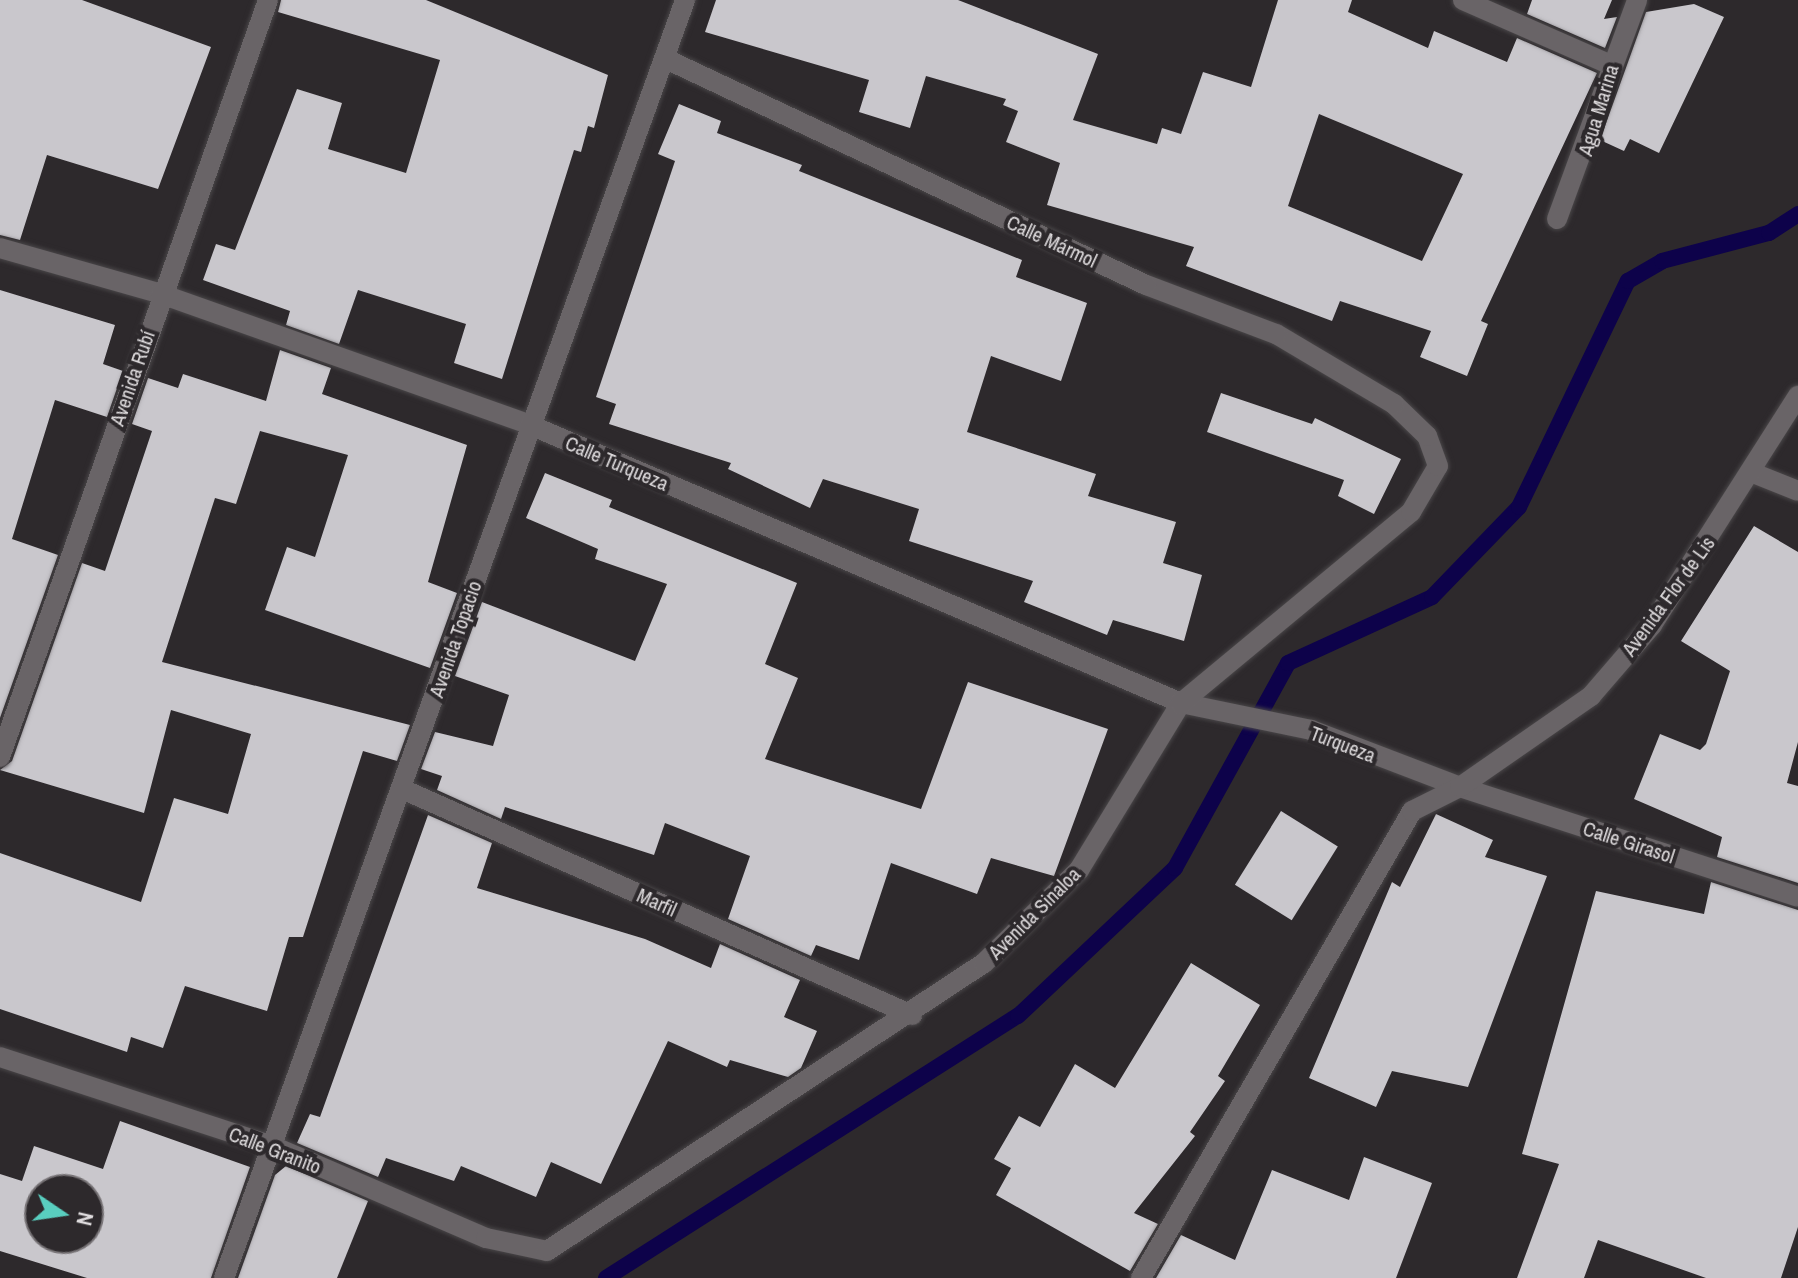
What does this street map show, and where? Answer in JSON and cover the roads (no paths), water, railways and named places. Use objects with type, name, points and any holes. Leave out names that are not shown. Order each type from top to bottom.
[{"type":"street","name":"Avenida Rubí","points":[[0,757],[161,294],[268,0]]},
{"type":"street","name":"Avenida Topacio","points":[[224,1278],[685,0]]},
{"type":"street","points":[[1463,0],[1611,65]]},
{"type":"street","name":"Agua Marina","points":[[1557,219],[1637,0]]},
{"type":"street","name":"Calle Mármol","points":[[666,59],[1146,285],[1276,334],[1394,404],[1427,436]]},
{"type":"street","name":"Calle Turqueza","points":[[0,248],[161,294],[530,425],[1181,703],[1221,712]]},
{"type":"street","name":"Avenida Flor de Lis","points":[[1460,787],[1591,696],[1652,625],[1753,473],[1798,396]]},
{"type":"street","name":"Avenida Sinaloa","points":[[547,1251],[912,1015],[984,963],[1079,870],[1181,703],[1411,512],[1438,466],[1427,436]]},
{"type":"street","points":[[1753,473],[1798,491]]},
{"type":"street","name":"Turqueza","points":[[1221,712],[1311,730],[1460,787]]},
{"type":"street","points":[[1141,1278],[1389,844],[1412,811],[1460,787]]},
{"type":"street","name":"Calle Girasol","points":[[1460,787],[1798,897]]},
{"type":"street","name":"Marfil","points":[[402,789],[912,1015]]},
{"type":"street","name":"Calle Granito","points":[[0,1057],[270,1145],[486,1238],[547,1251]]},
{"type":"waterway","points":[[606,1278],[1018,1016],[1175,868],[1288,663],[1432,597],[1519,507],[1628,281],[1662,261],[1769,233],[1798,214]]}]
